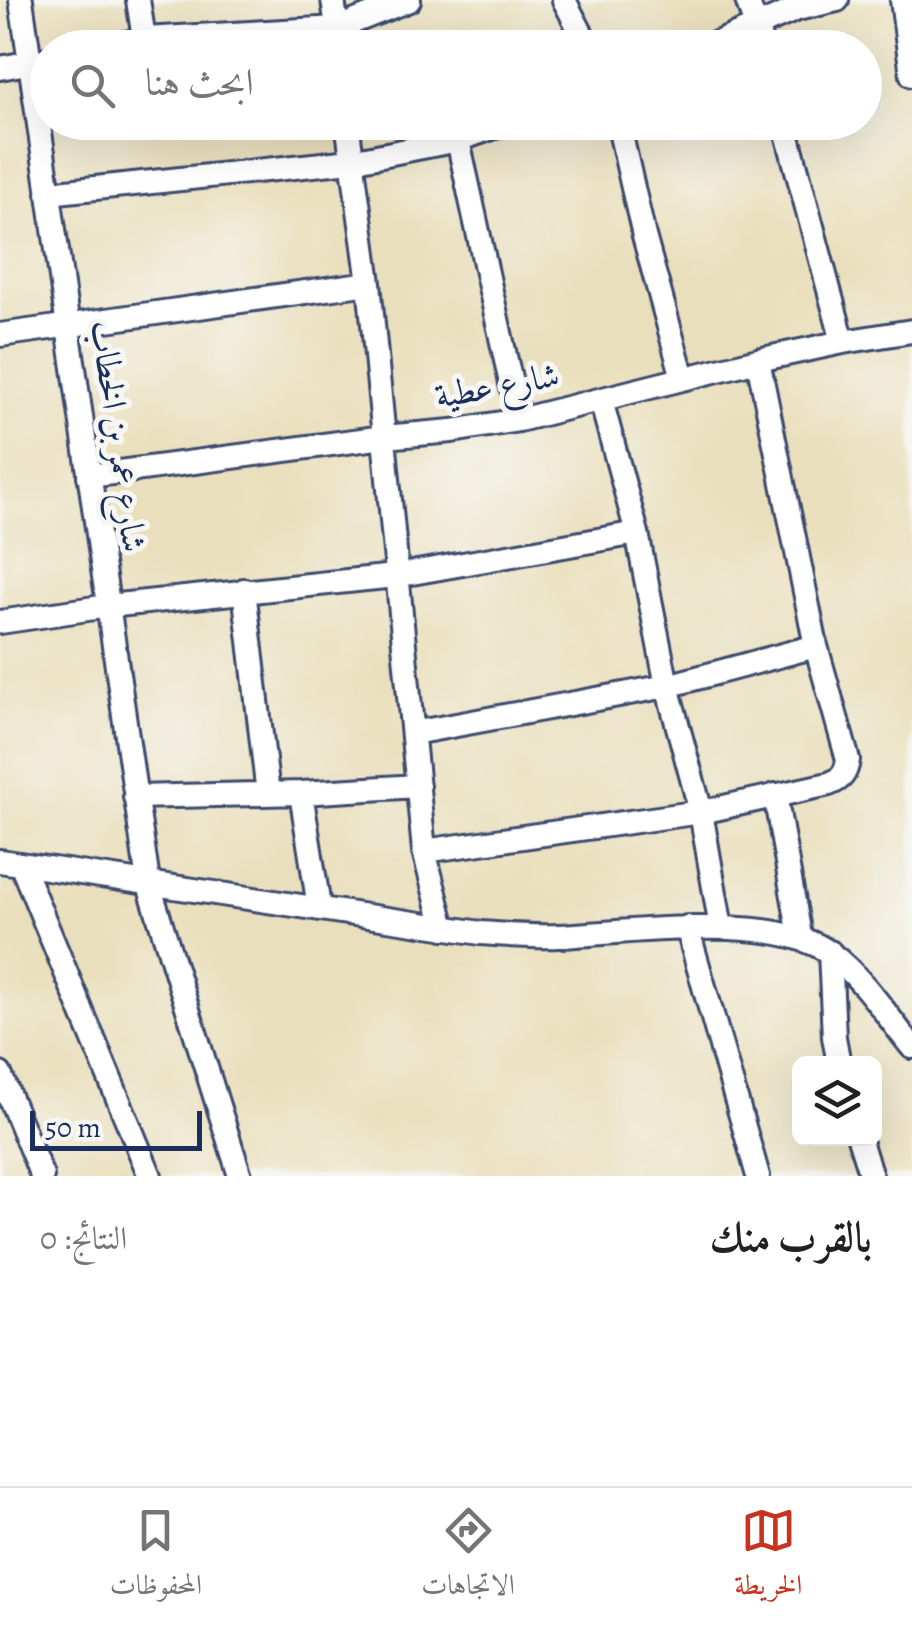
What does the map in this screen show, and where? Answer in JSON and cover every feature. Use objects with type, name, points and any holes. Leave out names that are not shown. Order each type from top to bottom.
[{"type":"street","name":"شارع عمر بن الخطاب","points":[[20,0],[30,32]]},
{"type":"street","points":[[138,0],[143,30]]},
{"type":"street","points":[[333,0],[338,30]]},
{"type":"street","points":[[354,30],[408,0]]},
{"type":"street","points":[[564,0],[580,30]]},
{"type":"street","points":[[747,0],[757,30]]},
{"type":"street","points":[[768,30],[796,9],[836,0]]},
{"type":"street","points":[[902,0],[912,75]]},
{"type":"street","points":[[0,68],[30,63]]},
{"type":"street","name":"شارع عمر بن الخطاب","points":[[44,140],[48,193],[148,882],[240,1176]]},
{"type":"street","points":[[349,140],[369,283],[424,851],[444,928]]},
{"type":"street","points":[[48,193],[351,161],[458,140],[520,420]]},
{"type":"street","points":[[622,140],[682,378]]},
{"type":"street","points":[[789,140],[843,342]]},
{"type":"street","points":[[0,335],[369,283]]},
{"type":"street","name":"شارع عطية","points":[[89,476],[520,420],[758,360],[912,331]]},
{"type":"street","points":[[424,851],[701,812],[840,780],[848,760],[816,646],[758,360]]},
{"type":"street","points":[[601,400],[637,533],[667,686],[701,812],[721,928]]},
{"type":"street","points":[[0,622],[244,590],[396,576],[637,533]]},
{"type":"street","points":[[244,590],[268,794]]},
{"type":"street","points":[[413,734],[667,686],[816,646]]},
{"type":"street","points":[[135,798],[418,786]]},
{"type":"street","points":[[300,793],[319,908]]},
{"type":"street","points":[[775,795],[800,936]]},
{"type":"street","points":[[10,862],[481,933],[555,936],[721,928],[800,936],[830,952],[849,970],[912,1047]]},
{"type":"street","points":[[10,862],[150,1176]]},
{"type":"street","points":[[687,928],[758,1176]]},
{"type":"street","points":[[830,952],[838,1056]]},
{"type":"street","points":[[0,1074],[42,1176]]},
{"type":"street","points":[[862,1146],[871,1176]]}]
